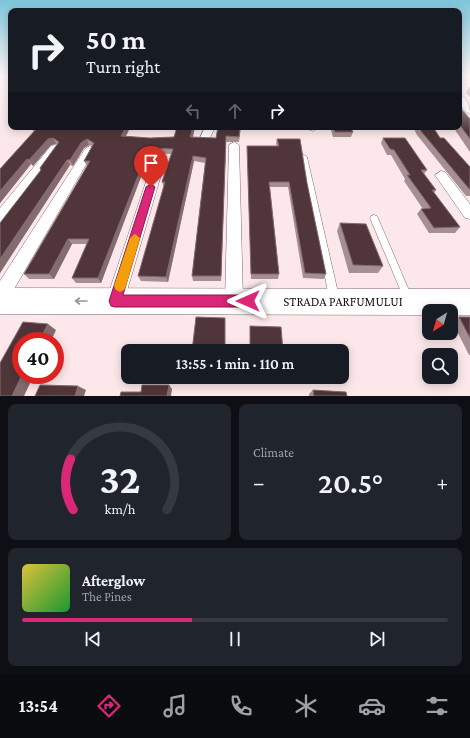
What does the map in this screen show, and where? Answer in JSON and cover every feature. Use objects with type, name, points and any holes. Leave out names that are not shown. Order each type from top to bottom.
[{"type":"street","points":[[462,101],[470,111]]},
{"type":"street","points":[[205,138],[209,130]]},
{"type":"street","points":[[234,145],[234,301]]},
{"type":"street","points":[[0,218],[54,148]]},
{"type":"street","points":[[0,297],[90,149]]},
{"type":"street","points":[[115,301],[160,158]]},
{"type":"street","points":[[441,175],[470,214]]},
{"type":"street","name":"STRADA PARFUMULUI","points":[[0,302],[470,302]]},
{"type":"lane","points":[[304,157],[335,301]]},
{"type":"lane","points":[[374,218],[409,302]]},
{"type":"building","points":[[462,110],[470,119],[470,139],[462,128]]},
{"type":"building","points":[[35,130],[124,130],[121,136],[150,138],[174,137],[176,130],[192,130],[190,137],[216,138],[217,130],[240,130],[239,137],[226,136],[221,276],[192,276],[206,158],[193,156],[166,277],[138,276],[165,182],[162,182],[173,149],[149,148],[98,278],[72,278],[89,239],[68,239],[49,274],[24,274],[90,161],[84,161],[94,143],[87,139],[81,143],[70,160],[67,160],[0,259],[0,223],[41,170],[40,168],[59,142],[53,138],[48,139],[29,160],[27,159],[0,191],[0,169]]},
{"type":"building","points":[[334,130],[352,130],[353,132],[335,132]]},
{"type":"building","points":[[420,130],[435,130],[440,138],[444,138],[470,167],[470,190]]},
{"type":"building","points":[[383,138],[405,138],[427,170],[421,170],[436,190],[432,190],[460,227],[434,228],[421,209],[431,208],[407,175],[410,175],[394,150],[390,149]]},
{"type":"building","points":[[277,139],[300,139],[307,183],[326,274],[305,273],[289,182],[269,182],[279,274],[251,274],[247,146],[279,146]]},
{"type":"building","points":[[340,223],[366,224],[383,266],[353,265]]},
{"type":"building","points":[[196,317],[225,318],[225,344],[193,344]]},
{"type":"building","points":[[459,317],[470,317],[470,338]]},
{"type":"building","points":[[23,322],[48,324],[44,332],[17,332]]},
{"type":"building","points":[[250,326],[281,327],[282,344],[250,344]]},
{"type":"building","points":[[12,342],[12,384],[18,384],[12,396],[0,396],[0,363]]},
{"type":"building","points":[[40,385],[78,386],[75,396],[35,396]]},
{"type":"building","points":[[142,385],[169,385],[167,396],[120,396],[121,392],[141,392]]},
{"type":"building","points":[[313,390],[346,392],[347,396],[314,396]]},
{"type":"slow traffic","points":[[120,286],[135,238]]},
{"type":"route","points":[[151,187],[115,301],[248,301]]}]
